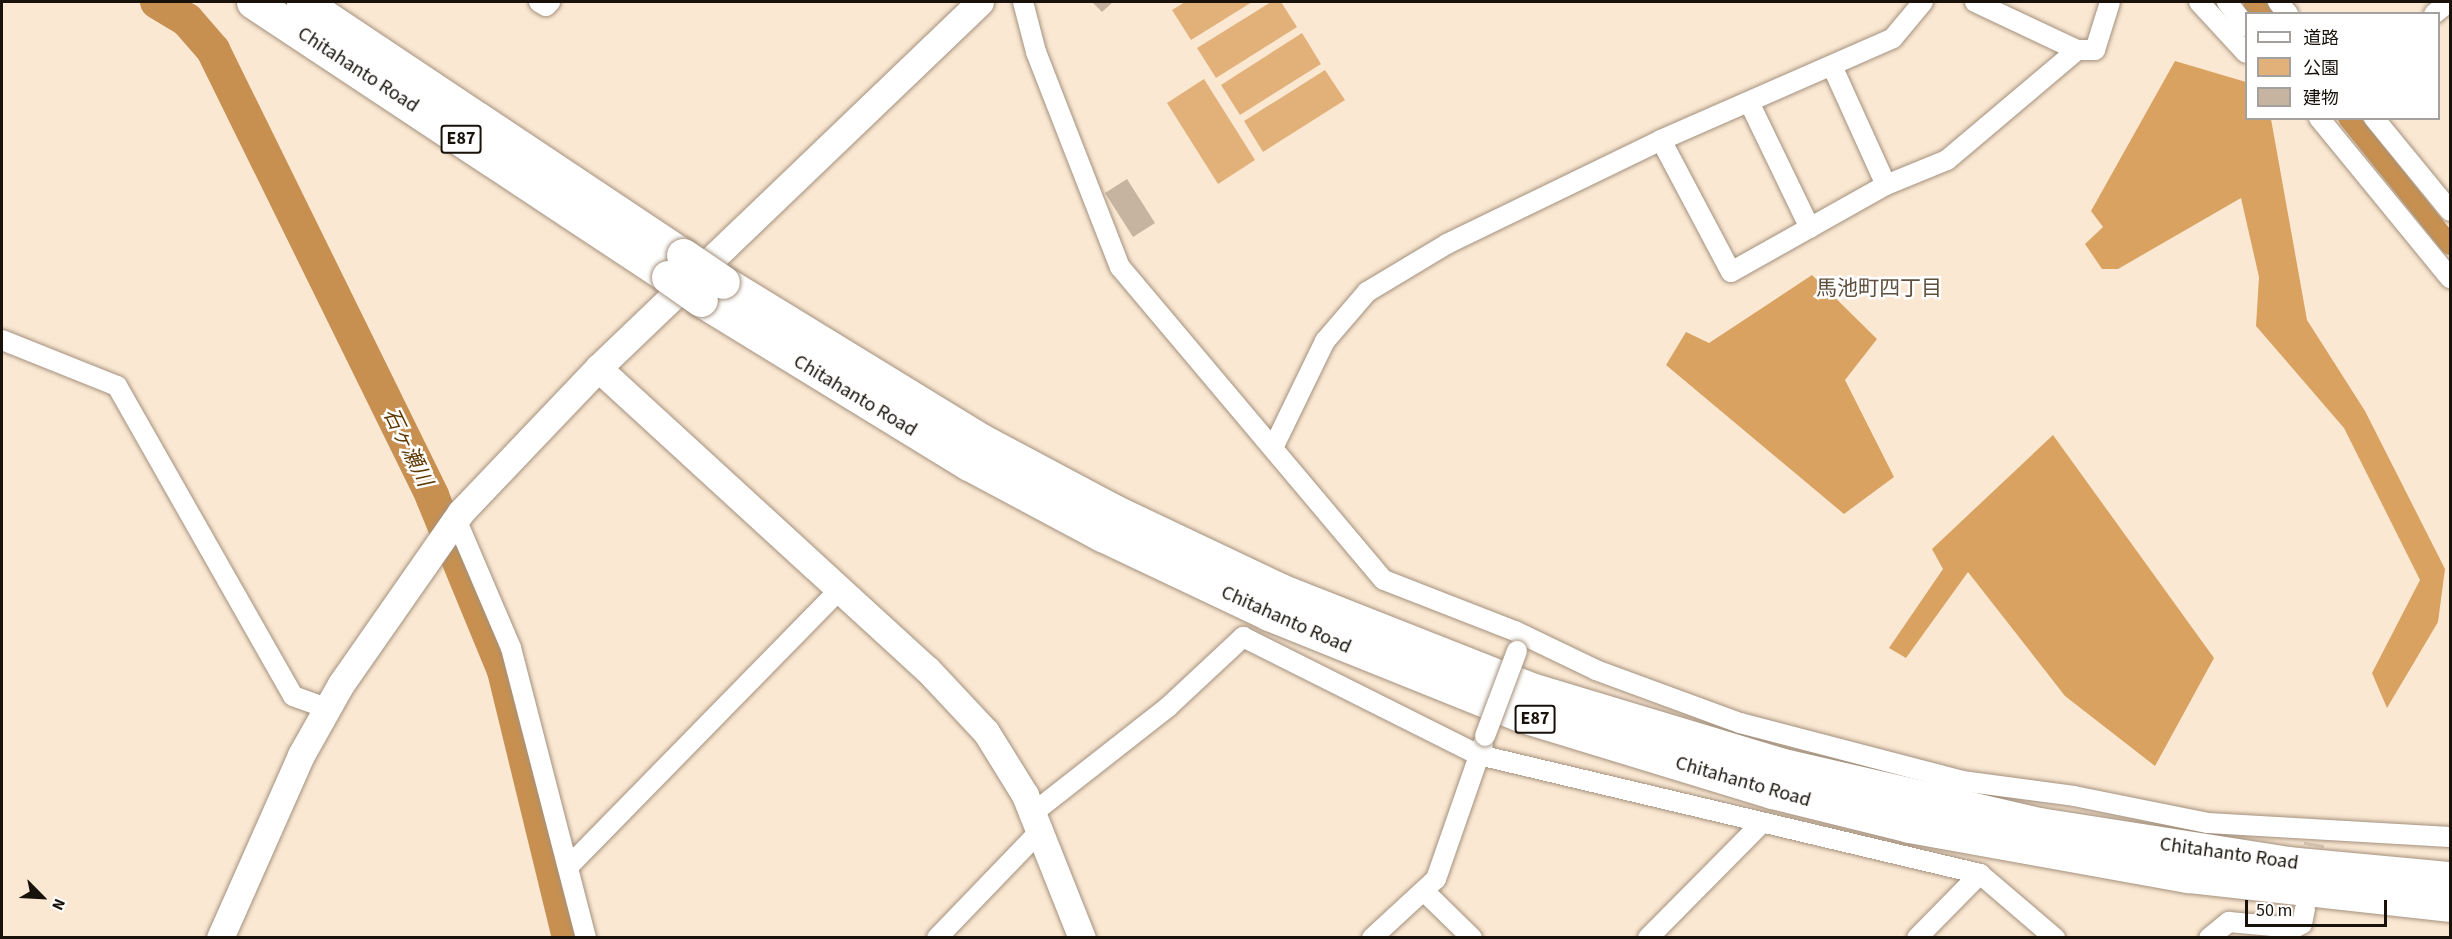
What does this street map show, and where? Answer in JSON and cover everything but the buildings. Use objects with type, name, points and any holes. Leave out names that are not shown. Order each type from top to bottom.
[{"type":"highway","name":"Chitahanto Road","points":[[253,2],[676,266]]},
{"type":"highway","name":"Chitahanto Road","points":[[303,2],[676,266],[959,458],[1102,535],[1269,614],[1523,716],[1772,792],[1910,826],[2188,876],[2451,905]]},
{"type":"highway","name":"Chitahanto Road","points":[[712,291],[1114,511],[1280,590],[1531,689],[1779,764],[2016,819],[2287,863],[2451,878]]},
{"type":"street","points":[[539,2],[546,6],[550,2]]},
{"type":"street","points":[[220,938],[301,755],[328,709],[437,543],[456,519],[598,368],[980,2]]},
{"type":"street","points":[[1023,2],[1036,52],[1120,267],[1274,446],[1384,580],[1515,630],[1596,670],[1740,723],[1962,781],[2074,796],[2208,823],[2314,835],[2451,837]]},
{"type":"street","points":[[1274,446],[1325,341],[1367,292],[1447,244],[1661,140],[1893,38],[1923,2]]},
{"type":"street","points":[[1975,2],[2077,50],[2095,50],[2110,2]]},
{"type":"street","points":[[2199,2],[2245,52]]},
{"type":"street","points":[[2227,2],[2245,24]]},
{"type":"street","points":[[2436,12],[2449,2]]},
{"type":"street","points":[[1661,140],[1731,272],[1886,185],[1947,160],[2077,50]]},
{"type":"street","points":[[1832,66],[1886,185]]},
{"type":"street","points":[[1749,102],[1810,228]]},
{"type":"street","points":[[2321,120],[2451,278]]},
{"type":"street","points":[[2376,120],[2451,211]]},
{"type":"street","points":[[2,340],[117,386],[293,696],[328,709]]},
{"type":"street","points":[[598,368],[840,589],[967,710],[1004,757],[1037,821],[1082,938]]},
{"type":"street","points":[[456,519],[511,648],[586,938]]},
{"type":"street","points":[[568,867],[840,589]]},
{"type":"street","points":[[1372,938],[1425,892],[1436,879],[1517,651],[1515,630]]},
{"type":"street","points":[[938,938],[1037,821],[1243,638],[1479,755],[1761,824],[1980,874],[2055,938]]},
{"type":"street","points":[[1648,938],[1761,824]]},
{"type":"street","points":[[1917,938],[1980,874]]},
{"type":"street","points":[[1425,892],[1472,938]]},
{"type":"street","points":[[2209,938],[2229,922],[2294,928],[2302,924],[2305,908]]},
{"type":"green space","points":[[1185,2],[1252,2],[1191,40],[1172,10]]},
{"type":"green space","points":[[1271,2],[1281,2],[1297,27],[1216,78],[1197,48]]},
{"type":"green space","points":[[1302,33],[1321,64],[1240,115],[1221,85]]},
{"type":"green space","points":[[1325,70],[1345,100],[1263,152],[1244,121]]},
{"type":"green space","points":[[1204,79],[1255,160],[1218,184],[1167,103]]},
{"type":"shaded area","points":[[2175,61],[2245,82],[2245,120],[2271,120],[2307,320],[2365,411],[2445,569],[2438,622],[2387,708],[2372,673],[2420,580],[2344,428],[2256,326],[2259,277],[2241,198],[2118,269],[2102,269],[2085,244],[2103,227],[2091,211]]},
{"type":"shaded area","points":[[1812,275],[1877,339],[1845,380],[1894,477],[1844,514],[1666,365],[1686,332],[1709,343]]},
{"type":"shaded area","points":[[2053,435],[2214,658],[2155,766],[2065,696],[1968,572],[1906,658],[1889,648],[1943,569],[1932,549]]},
{"type":"waterway","name":"石ヶ瀬川","points":[[157,2],[187,20],[213,50],[432,496],[504,671],[569,938]]},
{"type":"waterway","points":[[2253,2],[2261,12]]},
{"type":"waterway","points":[[2350,120],[2450,245]]},
{"type":"tunnel","points":[[2309,876],[2314,843]]},
{"type":"district","name":"馬池町四丁目","points":[[1879,288]]}]
